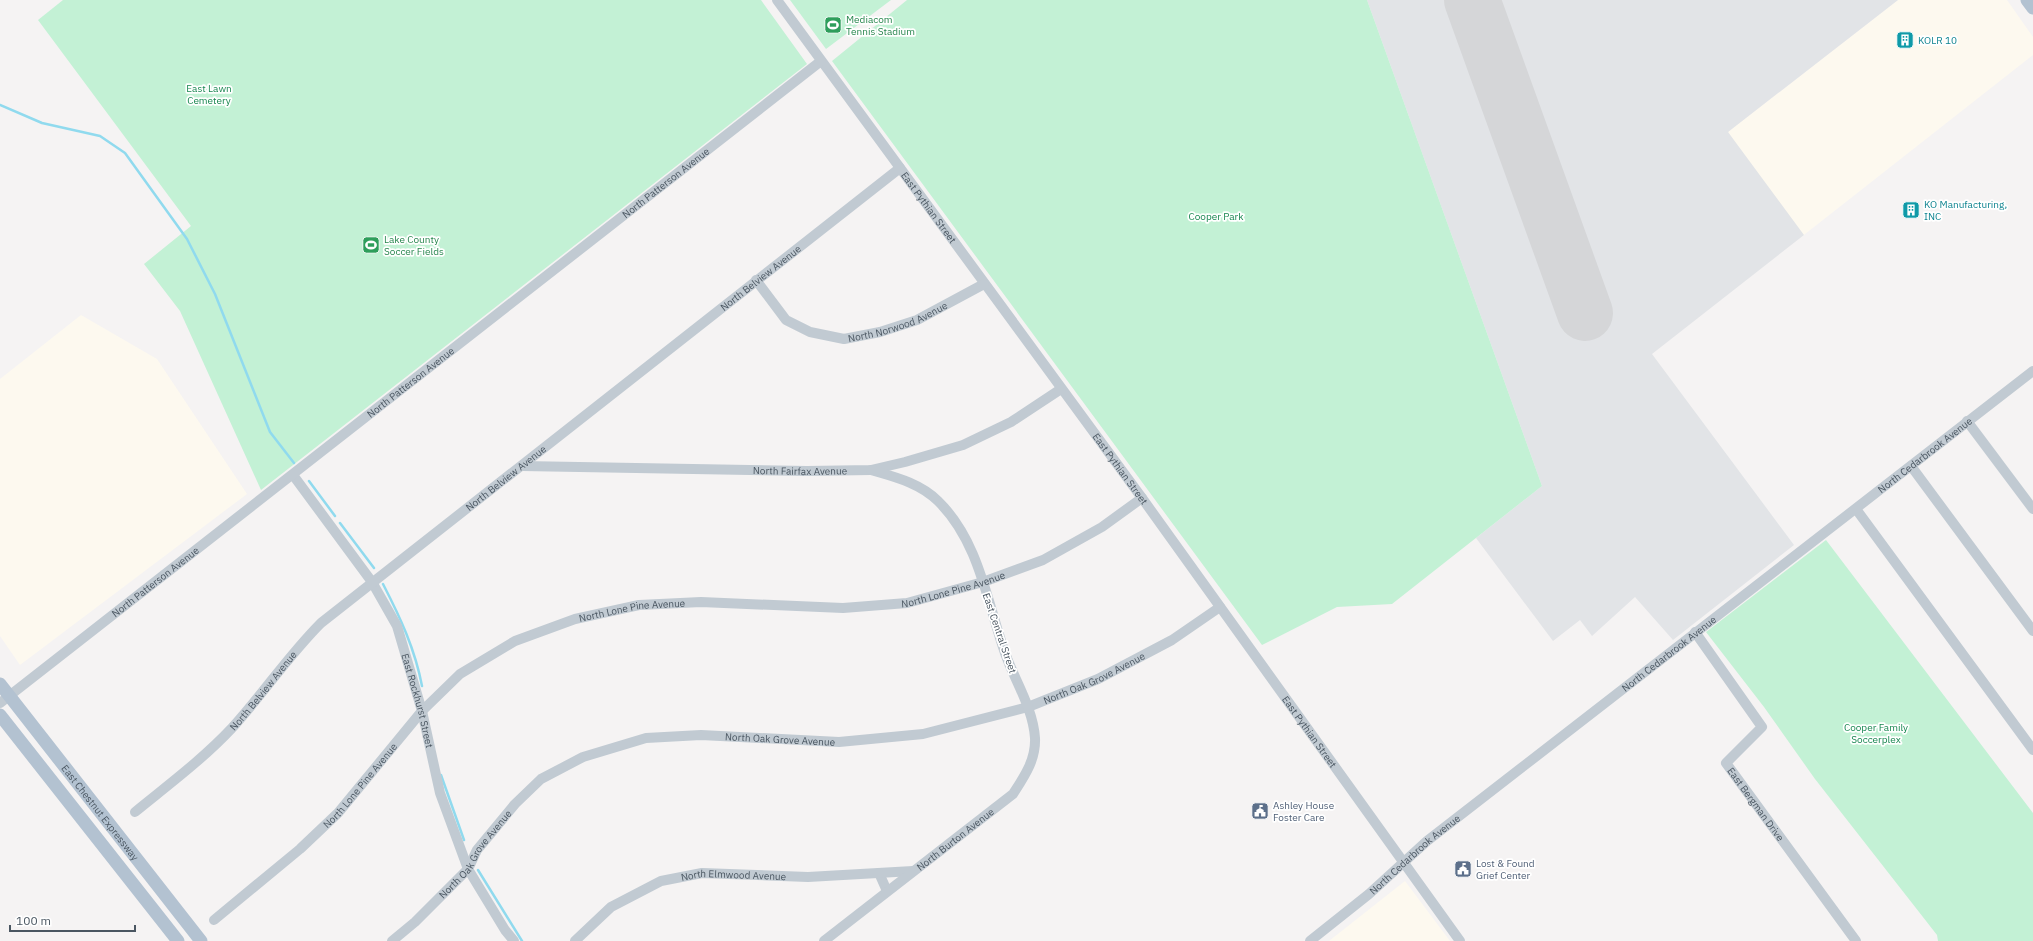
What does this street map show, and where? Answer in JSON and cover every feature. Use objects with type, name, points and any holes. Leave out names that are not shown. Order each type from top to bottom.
[{"type":"main road","points":[[2027,0],[2033,8]]},
{"type":"main road","name":"East Chestnut Expressway","points":[[0,684],[4,700],[202,941]]},
{"type":"main road","name":"East Chestnut Expressway","points":[[0,715],[178,941]]},
{"type":"street","name":"East Pythian Street","points":[[776,0],[1142,498],[1405,861],[1460,941]]},
{"type":"street","name":"North Patterson Avenue","points":[[4,700],[821,61]]},
{"type":"street","name":"North Belview Avenue","points":[[135,812],[217,744],[250,707],[304,639],[320,623],[900,168]]},
{"type":"street","name":"North Norwood Avenue","points":[[756,280],[786,320],[810,332],[844,339],[880,332],[917,320],[984,284]]},
{"type":"street","name":"North Cedarbrook Avenue","points":[[1310,941],[1370,894],[1426,841],[2033,371]]},
{"type":"street","name":"North Fairfax Avenue","points":[[522,466],[762,470],[870,470],[905,462],[963,444],[1011,422],[1061,389]]},
{"type":"street","points":[[1967,421],[2033,508]]},
{"type":"street","points":[[905,462],[909,481]]},
{"type":"street","points":[[1911,466],[2033,631]]},
{"type":"street","name":"East Central Street","points":[[870,470],[909,481],[938,501],[966,536],[983,582],[1005,654],[1028,707]]},
{"type":"street","name":"East Rockhurst Street","points":[[293,475],[372,582],[398,626],[422,711],[440,793],[468,869],[505,930],[514,941]]},
{"type":"street","name":"North Lone Pine Avenue","points":[[214,920],[300,849],[338,813],[422,711],[460,674],[515,641],[575,619],[639,605],[701,602],[843,608],[907,603],[983,582],[1043,560],[1102,527],[1142,498]]},
{"type":"street","points":[[1856,509],[2033,750]]},
{"type":"street","name":"North Oak Grove Avenue","points":[[392,941],[415,922],[468,869],[477,850],[514,804],[541,780],[583,757],[639,740],[701,734],[839,742],[923,734],[1028,707],[1098,679],[1172,640],[1220,607]]},
{"type":"street","name":"East Bergman Drive","points":[[1695,632],[1762,727],[1726,763],[1856,941]]},
{"type":"street","name":"North Burton Avenue","points":[[824,941],[1013,794],[1030,767],[1035,739],[1028,707]]},
{"type":"street","name":"North Elmwood Avenue","points":[[575,941],[611,907],[661,881],[702,873],[808,877],[913,871]]},
{"type":"street","points":[[879,873],[887,891]]},
{"type":"shaded area","points":[[1367,0],[1898,0],[1728,132],[1804,235],[1652,354],[1794,545],[1673,640],[1635,597],[1592,636],[1580,620],[1553,641],[1476,538],[1542,486]]},
{"type":"shaded area","points":[[1898,0],[2007,0],[2033,37],[2033,55],[1800,238],[1728,132]]},
{"type":"shaded area","points":[[81,315],[157,359],[247,494],[20,665],[0,636],[0,379]]},
{"type":"shaded area","points":[[1405,881],[1450,941],[1329,941]]},
{"type":"green space","name":"Lake County Soccer Fields","points":[[63,0],[761,0],[807,64],[261,490],[180,311],[144,264],[191,226],[38,20]]},
{"type":"green space","name":"Mediacom Tennis Stadium","points":[[790,0],[891,0],[826,49]]},
{"type":"green space","name":"Cooper Park","points":[[907,0],[1367,0],[1542,486],[1392,604],[1337,607],[1262,645],[832,61]]},
{"type":"green space","name":"Cooper Family Soccerplex","points":[[1826,540],[2033,813],[2033,941],[1938,941],[1937,935],[1815,779],[1764,707],[1706,632]]},
{"type":"waterway","points":[[0,105],[42,123],[100,136],[125,153],[187,239],[215,294],[270,432],[294,463]]},
{"type":"waterway","points":[[309,481],[335,516]]},
{"type":"waterway","points":[[340,523],[374,568]]},
{"type":"waterway","points":[[383,584],[406,634],[415,659],[422,686]]},
{"type":"waterway","points":[[441,775],[464,840]]},
{"type":"waterway","points":[[478,870],[522,941]]},
{"type":"runway","points":[[1472,0],[1585,313]]},
{"type":"place","name":"Mediacom Tennis Stadium","points":[[833,25]]},
{"type":"place","name":"KOLR 10","points":[[1905,40]]},
{"type":"place","name":"KO Manufacturing, INC","points":[[1911,210]]},
{"type":"place","name":"Lake County Soccer Fields","points":[[371,245]]},
{"type":"place","name":"Ashley House Foster Care","points":[[1260,811]]},
{"type":"place","name":"Lost & Found Grief Center","points":[[1463,869]]},
{"type":"park label","name":"East Lawn Cemetery","points":[[209,94]]}]
